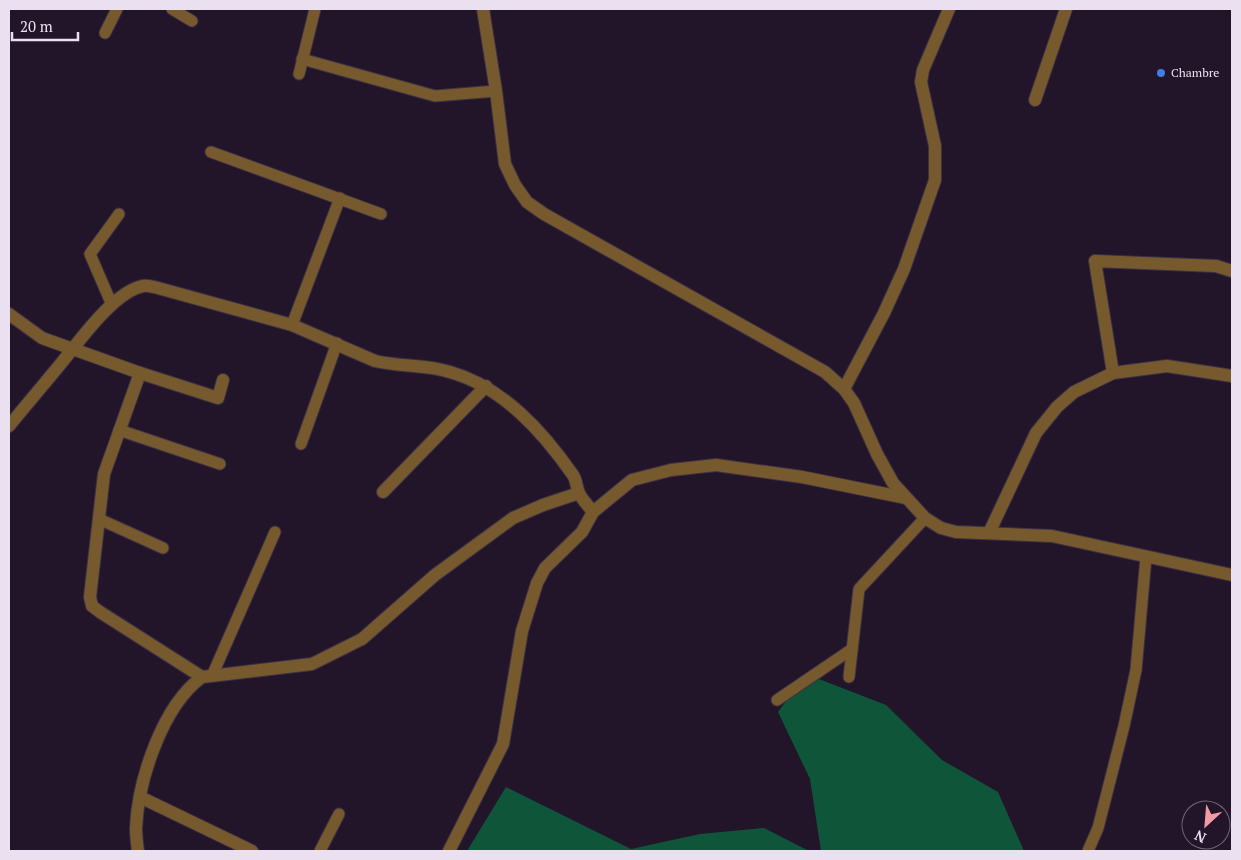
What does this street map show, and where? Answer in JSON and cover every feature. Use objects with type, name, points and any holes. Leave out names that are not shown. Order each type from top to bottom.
[{"type":"street","points":[[483,9],[505,164],[515,185],[528,202],[544,214],[825,372],[844,389],[854,403],[877,454],[893,483],[925,518],[941,528],[956,532],[1052,536],[1232,575]]},
{"type":"street","points":[[844,389],[884,313],[904,269],[935,180],[935,146],[921,82],[949,9]]},
{"type":"street","points":[[1035,100],[1066,9]]},
{"type":"street","points":[[1113,373],[1095,261],[1216,266],[1232,271]]},
{"type":"street","points":[[9,426],[83,334],[112,305],[131,291],[143,286],[158,288],[292,325],[375,361],[427,366],[452,372],[486,386],[539,431],[575,478],[579,494],[593,512]]},
{"type":"street","points":[[9,314],[42,338],[140,373],[218,398],[223,380]]},
{"type":"street","points":[[989,533],[1036,433],[1057,407],[1074,392],[1113,373],[1167,366],[1232,376]]},
{"type":"street","points":[[140,373],[104,474],[90,597],[92,606],[207,677]]},
{"type":"street","points":[[383,492],[486,386]]},
{"type":"street","points":[[449,851],[504,744],[522,630],[537,583],[545,568],[582,532],[593,512],[632,480],[671,470],[716,465],[802,476],[906,498]]},
{"type":"street","points":[[138,851],[136,828],[140,797],[148,765],[158,737],[190,686],[207,677],[312,664],[362,639],[435,575],[513,518],[542,505],[579,494]]},
{"type":"street","points":[[140,797],[252,851]]},
{"type":"lane","points":[[105,32],[117,9]]},
{"type":"lane","points":[[172,9],[192,21]]},
{"type":"lane","points":[[299,74],[315,9]]},
{"type":"lane","points":[[302,59],[435,96],[496,91]]},
{"type":"lane","points":[[211,152],[381,214]]},
{"type":"lane","points":[[292,325],[340,198]]},
{"type":"lane","points":[[112,305],[90,254],[118,214]]},
{"type":"lane","points":[[301,444],[337,343]]},
{"type":"lane","points":[[119,430],[220,464]]},
{"type":"lane","points":[[849,677],[859,589],[925,518]]},
{"type":"lane","points":[[99,519],[163,548]]},
{"type":"lane","points":[[207,677],[275,532]]},
{"type":"lane","points":[[1088,851],[1100,819],[1136,670],[1146,557]]},
{"type":"lane","points":[[777,700],[852,649]]},
{"type":"lane","points":[[320,851],[339,814]]},
{"type":"green space","points":[[806,674],[886,705],[942,760],[998,792],[1024,851],[821,851],[810,779],[778,712]]},
{"type":"green space","points":[[506,787],[631,849],[700,834],[764,828],[809,851],[467,851]]},
{"type":"place","name":"Chambre","points":[[1161,73]]}]
